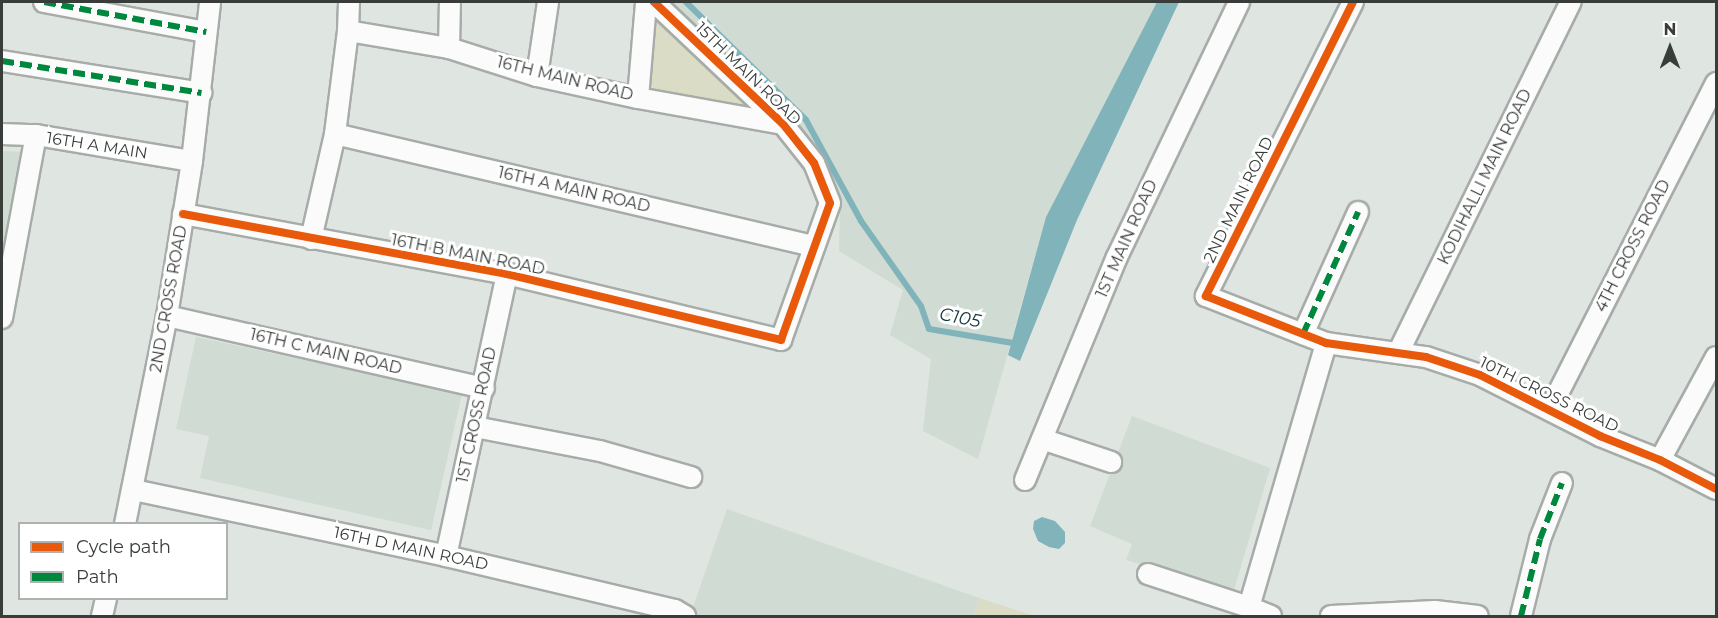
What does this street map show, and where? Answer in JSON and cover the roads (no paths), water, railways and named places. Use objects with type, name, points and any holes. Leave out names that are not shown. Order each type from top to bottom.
[{"type":"street","points":[[44,2],[206,32]]},
{"type":"street","name":"2ND CROSS ROAD","points":[[126,522],[134,490],[167,316],[192,161],[210,2]]},
{"type":"street","points":[[311,239],[334,134],[348,31],[349,2]]},
{"type":"street","points":[[449,48],[450,2]]},
{"type":"street","points":[[537,76],[548,2]]},
{"type":"street","points":[[638,98],[646,2]]},
{"type":"street","name":"15TH MAIN ROAD","points":[[654,2],[783,124],[814,163],[831,203],[782,340]]},
{"type":"street","name":"1ST MAIN ROAD","points":[[1025,480],[1117,257],[1239,2]]},
{"type":"street","name":"2ND MAIN ROAD","points":[[1326,343],[1206,296],[1353,2]]},
{"type":"street","name":"KODIHALLI MAIN ROAD","points":[[1398,353],[1571,2]]},
{"type":"street","name":"16TH MAIN ROAD","points":[[348,31],[449,48],[537,76],[638,98],[783,124]]},
{"type":"street","points":[[2,61],[201,93]]},
{"type":"street","name":"4TH CROSS ROAD","points":[[1550,409],[1716,83]]},
{"type":"street","name":"16TH A MAIN","points":[[2,134],[36,135],[192,161]]},
{"type":"street","name":"16TH A MAIN ROAD","points":[[334,134],[814,246]]},
{"type":"street","points":[[2,318],[36,135]]},
{"type":"street","points":[[1303,334],[1358,212]]},
{"type":"street","name":"16TH B MAIN ROAD","points":[[183,214],[507,274],[782,340]]},
{"type":"street","name":"1ST CROSS ROAD","points":[[446,556],[507,274]]},
{"type":"street","name":"16TH C MAIN ROAD","points":[[167,316],[484,388]]},
{"type":"street","points":[[1249,607],[1326,343]]},
{"type":"street","name":"10TH CROSS ROAD","points":[[1326,343],[1442,362],[1480,375],[1600,436],[1660,460],[1716,489]]},
{"type":"street","points":[[1660,460],[1716,357]]},
{"type":"street","points":[[475,427],[600,451],[691,477]]},
{"type":"street","points":[[1042,439],[1111,462]]},
{"type":"street","points":[[1521,616],[1540,539],[1563,483]]},
{"type":"street","name":"16TH D MAIN ROAD","points":[[134,490],[446,556],[675,610],[685,616]]},
{"type":"street","points":[[1148,574],[1271,616]]},
{"type":"street","points":[[102,616],[106,600]]},
{"type":"street","points":[[1331,616],[1400,615],[1435,611],[1478,616]]},
{"type":"water","points":[[1157,2],[1179,2],[1077,220],[1020,361],[1008,355],[1046,217]]},
{"type":"water","points":[[1042,517],[1055,521],[1065,532],[1065,543],[1059,549],[1038,541],[1033,529],[1034,521]]},
{"type":"waterway","name":"C105","points":[[686,2],[806,120],[861,221],[921,306],[929,329],[1019,344]]}]
